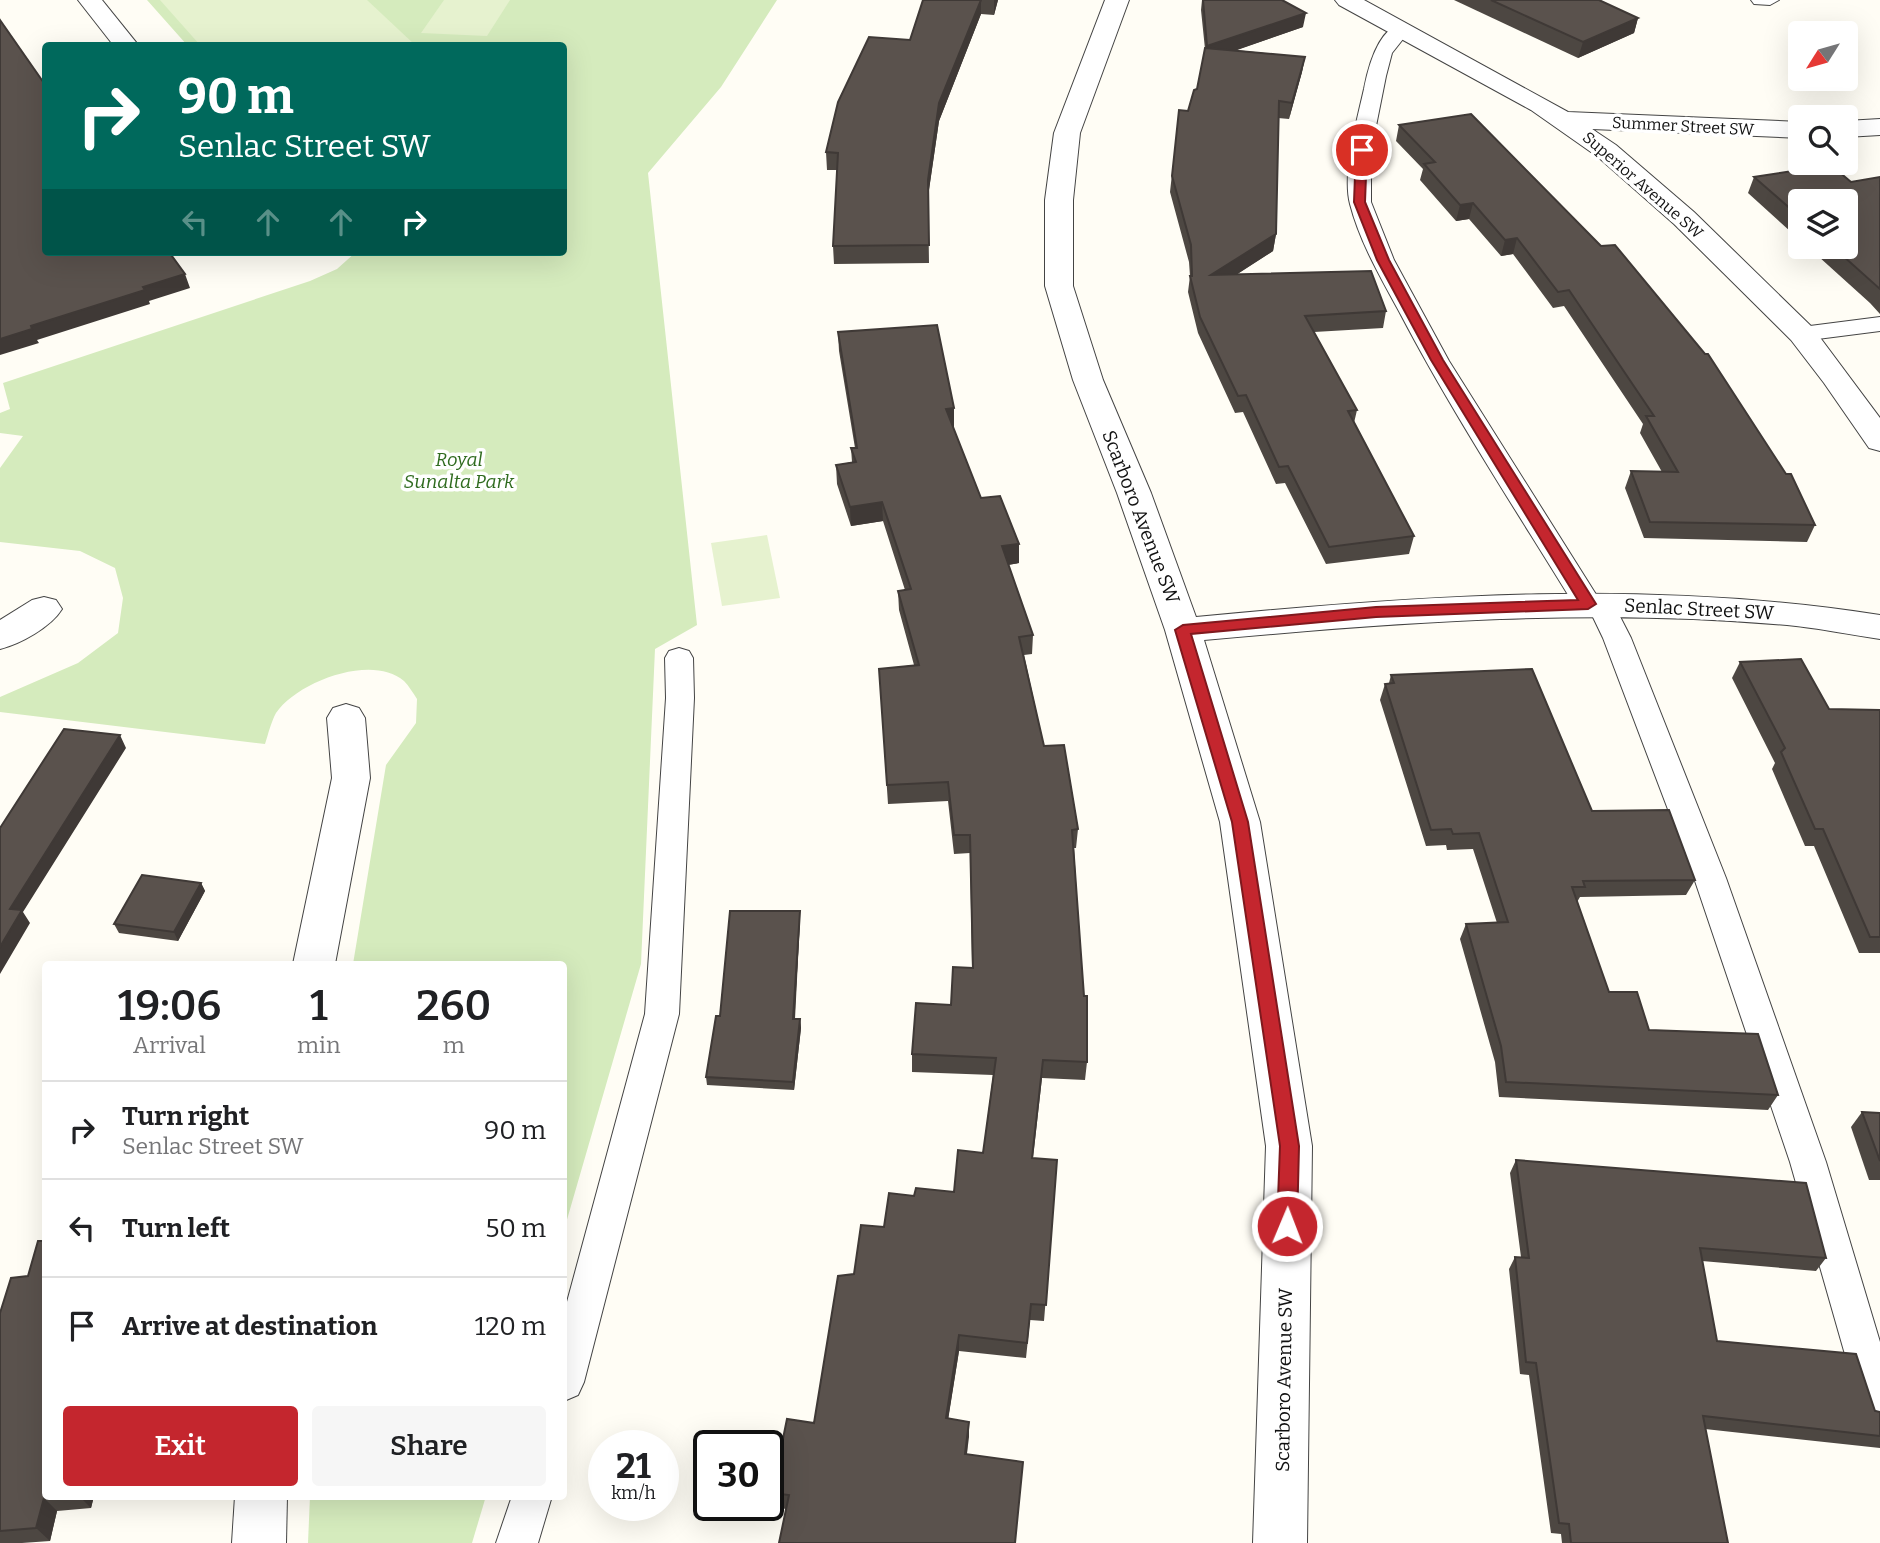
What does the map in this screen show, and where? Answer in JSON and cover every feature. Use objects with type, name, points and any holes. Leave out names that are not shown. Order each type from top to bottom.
[{"type":"street","points":[[90,0],[124,42]]},
{"type":"street","name":"Scarboro Avenue SW","points":[[1117,0],[1067,133],[1059,200],[1059,286],[1088,380],[1134,492],[1183,630],[1240,822],[1289,1146],[1280,1543]]},
{"type":"street","name":"Superior Avenue SW","points":[[1347,0],[1566,120],[1607,151],[1684,218],[1802,334],[1836,377],[1880,441]]},
{"type":"street","name":"Summer Street SW","points":[[1566,120],[1788,129]]},
{"type":"street","points":[[1858,128],[1880,127]]},
{"type":"street","name":"Senlac Street SW","points":[[1183,630],[1376,612],[1594,604],[1797,614],[1880,627]]},
{"type":"street","points":[[0,637],[44,609]]},
{"type":"street","points":[[315,961],[351,778],[346,718]]},
{"type":"street","points":[[260,1543],[261,1500]]},
{"type":"lane","points":[[1760,0],[1770,0]]},
{"type":"lane","points":[[1402,29],[1383,52],[1376,76],[1362,150],[1360,202],[1383,260],[1437,360],[1616,638],[1710,878],[1808,1162],[1880,1407]]},
{"type":"lane","points":[[1802,334],[1880,324]]},
{"type":"lane","points":[[567,1370],[662,1014],[680,658]]},
{"type":"lane","points":[[517,1543],[531,1500]]},
{"type":"green space","name":"Royal Sunalta Park","points":[[147,0],[777,0],[721,87],[648,173],[697,625],[655,649],[641,964],[567,1220],[567,961],[353,961],[386,765],[416,723],[417,699],[404,681],[390,673],[373,670],[336,675],[317,682],[300,691],[276,713],[265,744],[0,712],[0,697],[78,663],[118,633],[123,598],[115,568],[80,551],[0,542],[0,468],[23,436],[0,433],[0,413],[10,409],[3,383],[310,281],[337,269],[352,256],[567,256],[567,42],[184,42]]},
{"type":"green space","points":[[160,0],[367,0],[412,42],[197,42]]},
{"type":"green space","points":[[444,0],[510,0],[487,36],[421,33]]},
{"type":"green space","points":[[767,535],[780,598],[722,606],[711,543]]},
{"type":"green space","points":[[310,1500],[485,1500],[472,1543],[308,1543]]},
{"type":"building","points":[[923,0],[981,0],[939,103],[928,180],[929,245],[833,246],[838,153],[826,152],[838,102],[869,37],[910,40]]},
{"type":"building","points":[[1203,0],[1282,0],[1306,13],[1207,46]]},
{"type":"building","points":[[1491,0],[1599,0],[1638,18],[1583,42]]},
{"type":"building","points":[[0,20],[42,80],[42,256],[172,256],[185,274],[0,339]]},
{"type":"building","points":[[1205,48],[1305,57],[1292,103],[1279,101],[1276,234],[1211,275],[1371,271],[1386,311],[1305,316],[1357,410],[1348,411],[1414,536],[1329,547],[1288,466],[1279,467],[1246,395],[1238,396],[1200,317],[1190,276],[1191,245],[1172,176],[1179,110],[1188,111],[1194,90],[1197,89]]},
{"type":"building","points":[[1471,114],[1601,246],[1615,245],[1705,354],[1708,354],[1786,474],[1791,474],[1815,525],[1650,522],[1631,471],[1678,472],[1646,416],[1654,416],[1569,290],[1558,292],[1517,238],[1505,240],[1473,203],[1460,205],[1424,164],[1435,162],[1399,125]]},
{"type":"building","points":[[1788,172],[1788,175],[1843,175],[1851,182],[1880,177],[1880,289],[1846,259],[1858,259],[1858,189],[1788,189],[1788,207],[1754,177]]},
{"type":"building","points":[[937,325],[954,408],[946,409],[981,498],[1000,496],[1019,544],[1002,546],[1033,635],[1019,637],[1044,746],[1064,745],[1078,829],[1072,830],[1084,996],[1087,996],[1087,1062],[1043,1060],[1032,1158],[1057,1160],[1046,1305],[1031,1304],[1027,1343],[959,1335],[946,1418],[969,1422],[965,1454],[1023,1462],[1015,1543],[779,1543],[789,1495],[784,1494],[784,1434],[787,1419],[814,1423],[838,1276],[854,1274],[861,1225],[884,1227],[889,1193],[914,1196],[916,1188],[954,1192],[958,1150],[983,1153],[996,1058],[912,1054],[916,1003],[951,1005],[953,967],[973,968],[970,835],[954,835],[948,782],[887,785],[879,669],[919,665],[898,591],[911,589],[882,502],[850,507],[836,465],[856,462],[851,448],[857,448],[838,332]]},
{"type":"building","points":[[1801,659],[1829,709],[1880,710],[1880,937],[1870,937],[1823,829],[1815,829],[1781,752],[1785,748],[1740,662]]},
{"type":"building","points":[[1532,669],[1592,811],[1669,810],[1695,880],[1583,881],[1585,887],[1572,887],[1609,992],[1637,992],[1649,1030],[1758,1034],[1778,1095],[1506,1082],[1501,1046],[1466,924],[1508,922],[1479,833],[1453,834],[1451,829],[1431,830],[1385,684],[1394,683],[1391,675]]},
{"type":"building","points":[[64,729],[120,735],[10,909],[22,910],[0,947],[0,828]]},
{"type":"building","points":[[142,875],[201,883],[174,932],[114,924]]},
{"type":"building","points":[[730,911],[800,911],[793,1019],[800,1019],[793,1082],[706,1077],[716,1016],[720,1016]]},
{"type":"building","points":[[1862,1112],[1880,1113],[1880,1161]]},
{"type":"building","points":[[1516,1160],[1806,1183],[1826,1258],[1700,1248],[1717,1341],[1856,1354],[1875,1411],[1880,1412],[1880,1436],[1703,1416],[1728,1543],[1571,1543],[1569,1524],[1559,1523],[1536,1363],[1526,1362],[1515,1257],[1529,1258]]},
{"type":"building","points":[[38,1241],[42,1241],[43,1500],[36,1528],[0,1531],[0,1313],[11,1278],[28,1276]]},
{"type":"route","points":[[1287,1226],[1289,1146],[1240,822],[1183,630],[1376,612],[1588,604],[1437,360],[1383,260],[1360,202],[1362,150]]}]
